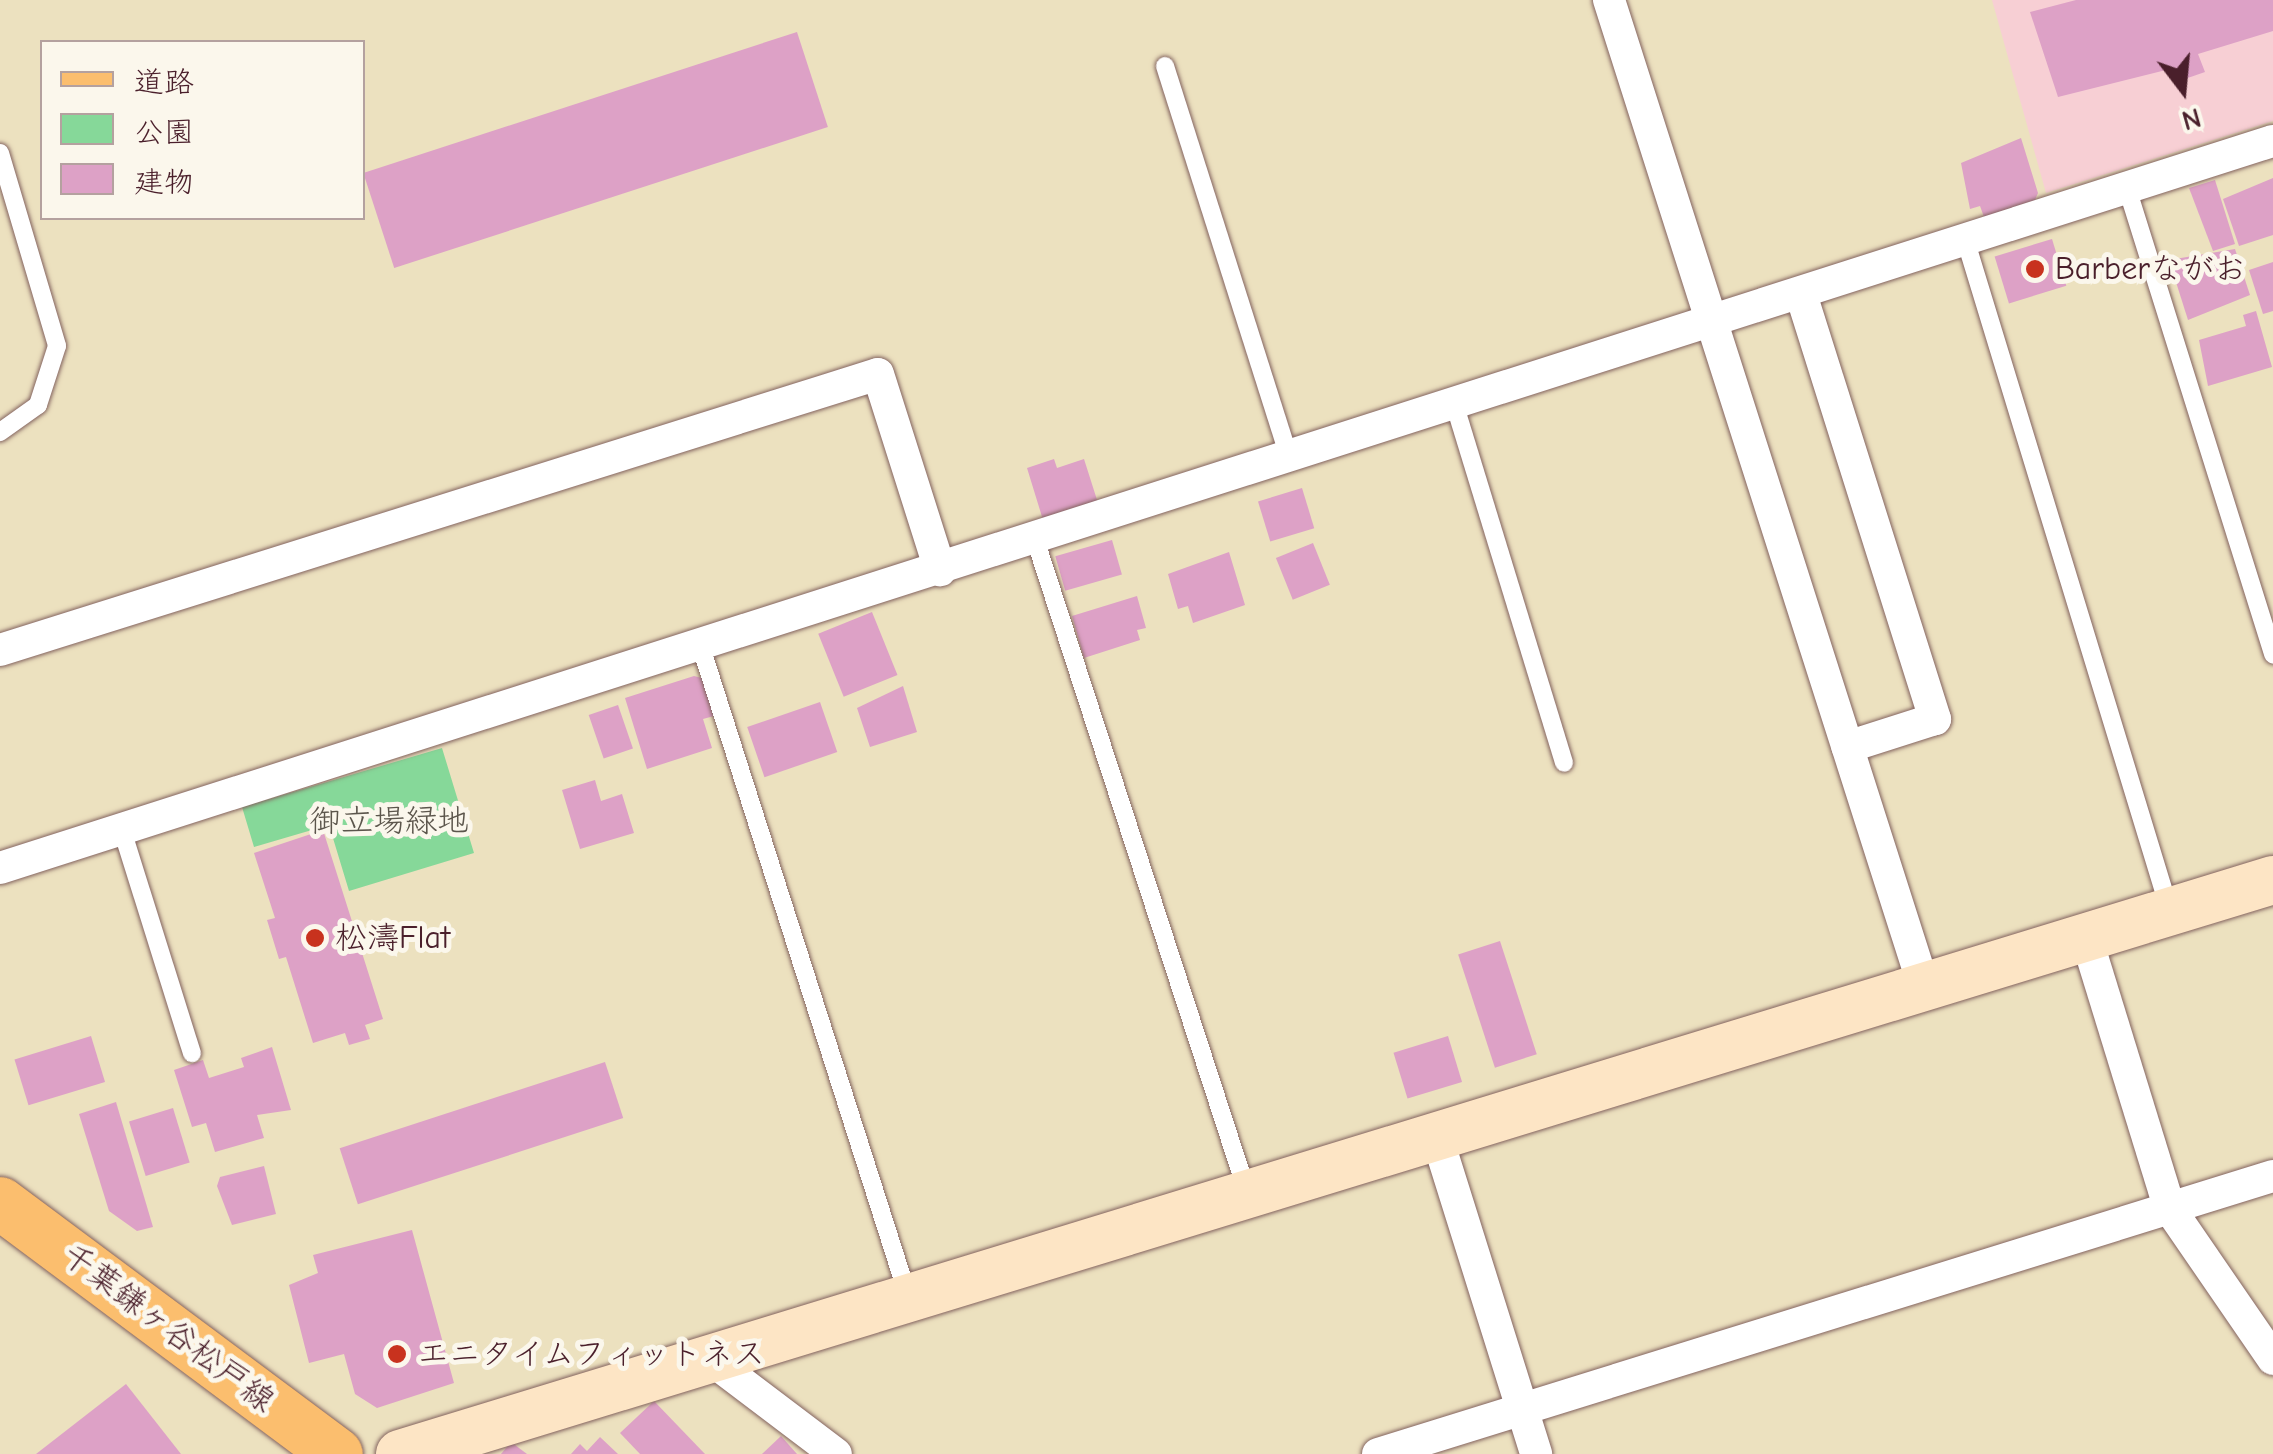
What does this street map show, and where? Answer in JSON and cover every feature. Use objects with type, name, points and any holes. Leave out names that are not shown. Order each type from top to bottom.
[{"type":"main road","name":"千葉鎌ヶ谷松戸線","points":[[0,1202],[337,1454]]},
{"type":"street","points":[[1609,0],[1925,990]]},
{"type":"street","points":[[0,868],[1290,459],[2273,141]]},
{"type":"street","points":[[1801,294],[1935,719],[1846,748]]},
{"type":"street","points":[[0,650],[878,374],[940,570]]},
{"type":"street","points":[[400,1454],[1436,1134],[1925,990],[2273,880]]},
{"type":"street","points":[[2087,940],[2170,1209],[2273,1360]]},
{"type":"street","points":[[1436,1134],[1536,1454]]},
{"type":"street","points":[[1378,1454],[2273,1176]]},
{"type":"street","points":[[708,1358],[836,1454]]},
{"type":"lane","points":[[1165,66],[1290,459]]},
{"type":"lane","points":[[0,153],[57,346],[38,405],[0,432]]},
{"type":"lane","points":[[2127,188],[2273,655]]},
{"type":"lane","points":[[1966,242],[2170,913]]},
{"type":"lane","points":[[1454,406],[1564,764]]},
{"type":"lane","points":[[1036,539],[1247,1192]]},
{"type":"lane","points":[[700,647],[908,1296]]},
{"type":"lane","points":[[122,830],[192,1053]]},
{"type":"shaded area","points":[[1992,0],[2273,0],[2273,121],[2046,193]]},
{"type":"green space","name":"御立場緑地","points":[[442,748],[474,853],[349,891],[329,825],[254,847],[242,807]]},
{"type":"building","points":[[2076,0],[2273,0],[2273,31],[2198,54],[2205,72],[2179,81],[2174,68],[2058,97],[2030,12]]},
{"type":"building","points":[[797,32],[828,127],[394,268],[365,172]]},
{"type":"building","points":[[2021,138],[2038,193],[2034,202],[1984,217],[1980,206],[1970,209],[1961,163]]},
{"type":"building","points":[[2273,178],[2273,235],[2239,246],[2223,199]]},
{"type":"building","points":[[2215,180],[2235,244],[2213,251],[2189,188]]},
{"type":"building","points":[[2052,239],[2066,286],[2009,303],[1995,257]]},
{"type":"building","points":[[2235,249],[2250,295],[2188,320],[2169,260]]},
{"type":"building","points":[[2273,262],[2273,311],[2263,314],[2249,270]]},
{"type":"building","points":[[2256,311],[2272,367],[2208,386],[2199,340],[2246,326],[2243,315]]},
{"type":"building","points":[[1054,459],[1057,468],[1084,459],[1098,503],[1043,520],[1027,468]]},
{"type":"building","points":[[1302,488],[1314,528],[1270,542],[1258,501]]},
{"type":"building","points":[[1112,540],[1122,575],[1065,591],[1055,556]]},
{"type":"building","points":[[1313,543],[1330,585],[1293,600],[1276,558]]},
{"type":"building","points":[[1229,552],[1245,605],[1193,623],[1188,606],[1178,609],[1168,574]]},
{"type":"building","points":[[1137,596],[1146,628],[1137,630],[1140,640],[1084,658],[1072,616]]},
{"type":"building","points":[[872,612],[897,675],[844,697],[818,634]]},
{"type":"building","points":[[694,676],[702,678],[714,716],[703,719],[712,748],[647,769],[625,698]]},
{"type":"building","points":[[903,686],[917,732],[870,747],[857,708]]},
{"type":"building","points":[[820,702],[837,752],[764,777],[747,727]]},
{"type":"building","points":[[618,705],[633,748],[604,759],[589,715]]},
{"type":"building","points":[[595,780],[601,801],[622,794],[634,833],[580,849],[562,790]]},
{"type":"building","name":"松濤Flat","points":[[323,830],[383,1019],[365,1025],[370,1039],[349,1045],[345,1033],[313,1043],[286,957],[279,959],[267,920],[275,918],[254,853]]},
{"type":"building","points":[[1500,941],[1537,1054],[1495,1068],[1458,955]]},
{"type":"building","points":[[91,1036],[105,1082],[29,1105],[14,1059]]},
{"type":"building","points":[[1448,1036],[1462,1082],[1408,1099],[1393,1053]]},
{"type":"building","points":[[272,1047],[291,1110],[257,1115],[264,1138],[215,1152],[206,1123],[192,1127],[174,1070],[203,1060],[209,1078],[244,1067],[241,1058]]},
{"type":"building","points":[[605,1062],[623,1118],[358,1204],[340,1148]]},
{"type":"building","points":[[116,1102],[153,1227],[137,1231],[109,1211],[79,1114]]},
{"type":"building","points":[[173,1108],[190,1163],[146,1176],[129,1121]]},
{"type":"building","points":[[264,1166],[276,1214],[232,1225],[217,1186],[220,1177]]},
{"type":"building","points":[[412,1230],[454,1383],[377,1408],[355,1394],[344,1354],[309,1363],[289,1285],[318,1273],[313,1255]]},
{"type":"building","points":[[126,1384],[181,1454],[36,1454]]},
{"type":"building","points":[[654,1401],[705,1454],[640,1454],[620,1433]]},
{"type":"building","points":[[781,1436],[797,1454],[762,1454]]},
{"type":"building","points":[[600,1437],[618,1454],[571,1454],[580,1444],[587,1451]]},
{"type":"building","points":[[511,1442],[527,1454],[501,1454]]},
{"type":"place","name":"Barberながお","points":[[2035,269]]},
{"type":"place","name":"松濤Flat","points":[[315,938]]},
{"type":"place","name":"エニタイムフィットネス","points":[[397,1354]]}]
